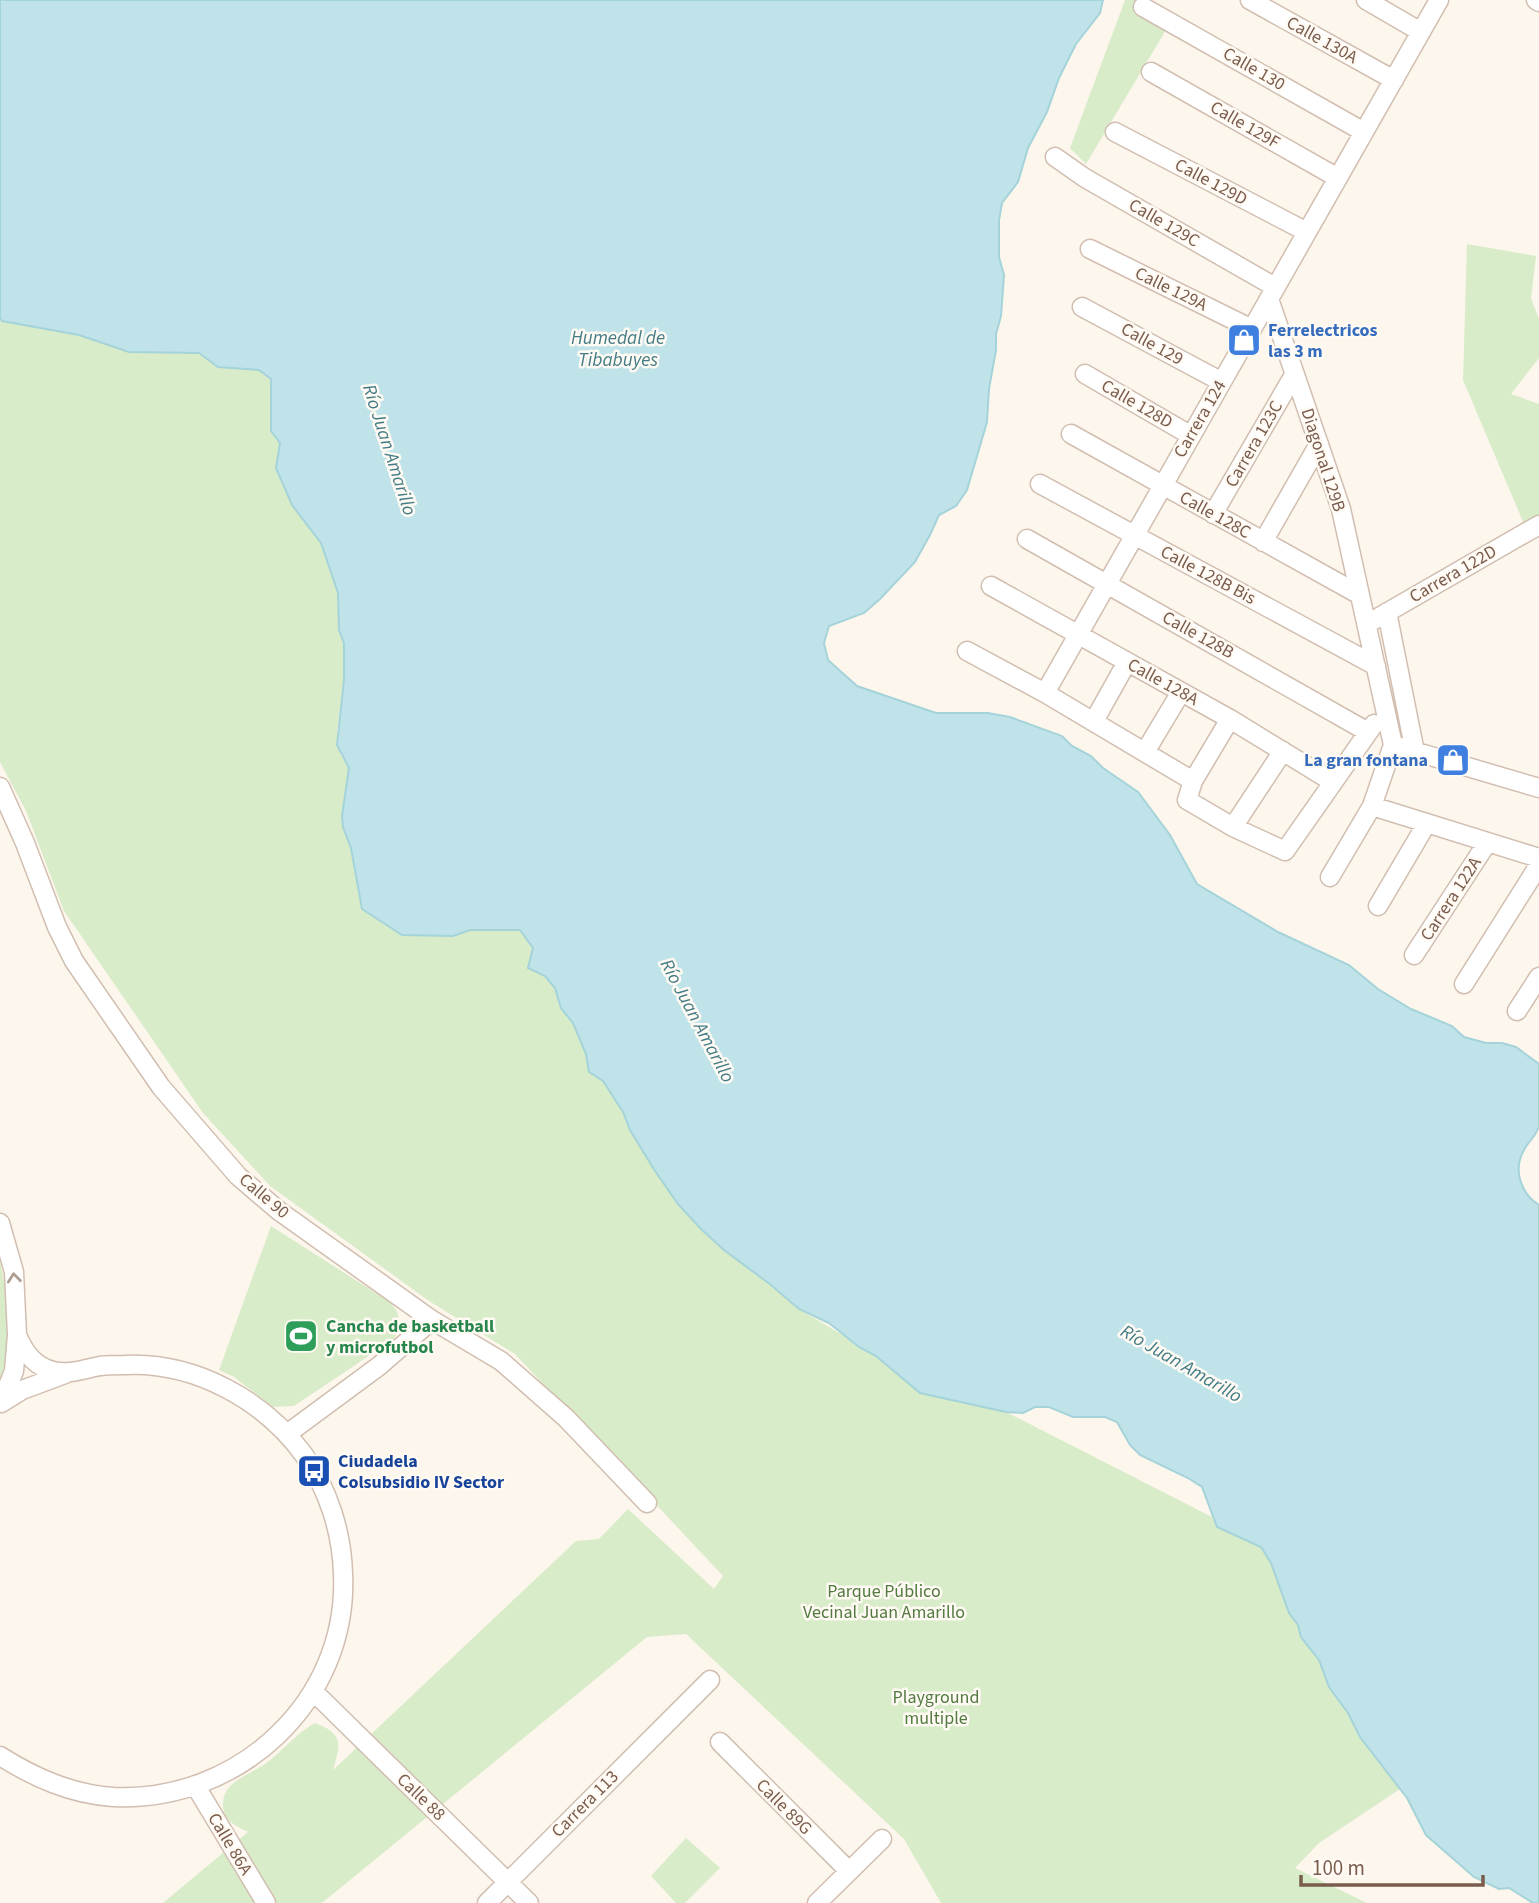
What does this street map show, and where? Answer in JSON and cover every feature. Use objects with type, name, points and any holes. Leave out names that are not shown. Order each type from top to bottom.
[{"type":"street","name":"Calle 130A","points":[[1250,0],[1394,80]]},
{"type":"street","points":[[1367,0],[1421,32]]},
{"type":"street","name":"Carrera 124","points":[[1045,692],[1439,0]]},
{"type":"street","name":"Calle 130","points":[[1143,7],[1364,132]]},
{"type":"street","name":"Calle 129F","points":[[1151,72],[1338,178]]},
{"type":"street","name":"Calle 129D","points":[[1115,132],[1307,232]]},
{"type":"street","name":"Calle 129C","points":[[1055,157],[1272,293]]},
{"type":"street","name":"Calle 129A","points":[[1090,249],[1252,329]]},
{"type":"street","name":"Diagonal 129B","points":[[1272,293],[1294,375],[1341,509],[1393,745]]},
{"type":"street","name":"Calle 129","points":[[1082,307],[1222,382]]},
{"type":"street","name":"Calle 128D","points":[[1085,374],[1190,435]]},
{"type":"street","name":"Carrera 123C","points":[[1213,514],[1294,375]]},
{"type":"street","name":"Calle 128C","points":[[1071,434],[1360,595]]},
{"type":"street","points":[[1264,542],[1319,444]]},
{"type":"street","name":"Calle 128B Bis","points":[[1040,484],[1376,666]]},
{"type":"street","name":"Carrera 122D","points":[[1367,624],[1539,525]]},
{"type":"street","name":"Calle 128B","points":[[1027,539],[1368,732]]},
{"type":"street","name":"Calle 128A","points":[[990,586],[1181,691],[1333,782]]},
{"type":"street","points":[[1387,612],[1415,752]]},
{"type":"street","points":[[967,651],[1045,692],[1145,752],[1190,789]]},
{"type":"street","points":[[1094,722],[1126,662]]},
{"type":"street","points":[[1145,752],[1181,691]]},
{"type":"street","points":[[1230,719],[1190,789],[1189,802],[1233,827],[1285,850],[1385,711]]},
{"type":"street","points":[[1330,877],[1372,806],[1393,745],[1539,789]]},
{"type":"street","points":[[1233,827],[1283,751]]},
{"type":"street","name":"Calle 90","points":[[0,787],[57,927],[74,961],[161,1087],[238,1176],[279,1211],[432,1320],[501,1361],[566,1418],[647,1503]]},
{"type":"street","points":[[1372,806],[1539,858]]},
{"type":"street","points":[[1378,906],[1427,823]]},
{"type":"street","name":"Carrera 122A","points":[[1414,955],[1487,843]]},
{"type":"street","points":[[1464,984],[1539,865]]},
{"type":"street","points":[[1517,1011],[1539,977]]},
{"type":"street","points":[[0,1223],[15,1272],[17,1335],[14,1371],[0,1403]]},
{"type":"street","points":[[286,1434],[379,1366],[432,1320]]},
{"type":"street","points":[[17,1335],[24,1351],[36,1363],[51,1371],[68,1373]]},
{"type":"street","points":[[0,1403],[22,1390],[68,1373],[101,1366],[169,1368],[202,1378],[233,1392],[261,1411],[286,1434],[304,1455],[318,1479],[338,1531],[344,1586],[342,1614],[331,1654],[314,1692],[295,1718],[272,1742],[223,1775],[195,1786],[149,1795],[111,1797],[71,1790],[32,1776],[0,1756]]},
{"type":"street","name":"Carrera 113","points":[[487,1903],[710,1680]]},
{"type":"street","name":"Calle 88","points":[[314,1692],[529,1903]]},
{"type":"street","name":"Calle 89G","points":[[720,1742],[849,1871]]},
{"type":"street","name":"Calle 86A","points":[[195,1786],[266,1903]]},
{"type":"street","points":[[817,1903],[882,1839]]},
{"type":"green space","points":[[1125,0],[1140,0],[1135,13],[1166,30],[1086,164],[1070,148]]},
{"type":"green space","points":[[1467,244],[1536,256],[1531,298],[1539,319],[1539,358],[1511,394],[1539,404],[1539,515],[1524,524],[1463,380]]},
{"type":"green space","name":"Parque Público Vecinal Juan Amarillo","points":[[0,318],[2,321],[79,335],[129,352],[199,353],[218,367],[259,370],[271,379],[271,431],[280,443],[276,468],[299,514],[321,543],[338,593],[339,630],[344,643],[344,680],[337,731],[340,754],[349,768],[342,816],[343,827],[351,848],[359,895],[371,916],[402,935],[453,936],[470,930],[520,930],[533,948],[545,976],[555,988],[561,1008],[573,1023],[586,1054],[589,1072],[603,1080],[655,1171],[689,1217],[724,1250],[799,1309],[876,1355],[920,1393],[1006,1412],[1212,1517],[1217,1527],[1261,1547],[1271,1563],[1289,1613],[1298,1625],[1301,1637],[1319,1660],[1329,1687],[1348,1713],[1360,1737],[1400,1789],[1319,1843],[1295,1868],[1367,1903],[941,1903],[904,1839],[686,1634],[647,1637],[322,1903],[163,1903],[248,1832],[230,1821],[223,1808],[225,1794],[234,1782],[263,1766],[315,1723],[336,1736],[338,1747],[333,1770],[576,1541],[599,1539],[628,1509],[714,1589],[723,1576],[515,1354],[429,1301],[270,1186],[203,1113],[64,911],[26,811],[0,762]]},
{"type":"green space","points":[[271,1226],[390,1302],[399,1320],[394,1339],[294,1406],[273,1407],[234,1377],[219,1370]]},
{"type":"green space","points":[[0,1261],[6,1292],[9,1335],[0,1381]]},
{"type":"green space","points":[[686,1838],[720,1868],[685,1903],[676,1903],[651,1876]]},
{"type":"water","name":"Humedal de Tibabuyes","points":[[0,0],[1103,0],[1100,13],[1076,44],[1059,78],[1047,112],[1028,148],[1018,182],[1002,203],[999,220],[999,257],[1004,275],[1001,316],[996,334],[987,422],[967,490],[956,506],[939,515],[915,562],[864,613],[829,626],[824,643],[828,660],[857,686],[936,713],[988,713],[1010,717],[1062,736],[1072,746],[1091,756],[1103,768],[1138,792],[1170,835],[1197,884],[1278,932],[1349,965],[1378,989],[1411,1009],[1452,1026],[1464,1037],[1516,1047],[1539,1064],[1539,1126],[1521,1157],[1519,1173],[1527,1194],[1539,1205],[1539,1903],[1533,1903],[1509,1888],[1499,1889],[1474,1877],[1426,1835],[1407,1798],[1360,1737],[1348,1713],[1329,1687],[1319,1660],[1301,1637],[1298,1625],[1289,1613],[1271,1563],[1261,1547],[1217,1527],[1202,1487],[1140,1455],[1130,1445],[1117,1422],[1105,1417],[1073,1417],[1049,1407],[1035,1407],[1023,1413],[1006,1412],[920,1393],[876,1356],[859,1347],[829,1323],[799,1309],[724,1250],[678,1204],[630,1130],[623,1112],[603,1081],[589,1072],[586,1054],[573,1023],[561,1008],[555,988],[545,976],[528,968],[533,948],[520,930],[470,930],[453,936],[402,935],[362,909],[342,816],[349,768],[337,745],[344,680],[344,643],[339,630],[338,593],[321,543],[292,505],[276,468],[280,443],[271,431],[271,379],[259,370],[218,367],[199,353],[129,352],[79,335],[2,321],[0,318]]},
{"type":"place","name":"Ferrelectricos las 3 m","points":[[1244,340]]},
{"type":"place","name":"La gran fontana","points":[[1453,760]]},
{"type":"place","name":"Cancha de basketball y microfutbol","points":[[301,1336]]},
{"type":"place","name":"Ciudadela Colsubsidio IV Sector","points":[[314,1471]]},
{"type":"water label","name":"Río Juan Amarillo","points":[[389,450]]},
{"type":"water label","name":"Río Juan Amarillo","points":[[697,1021]]},
{"type":"water label","name":"Río Juan Amarillo","points":[[1181,1364]]},
{"type":"park label","name":"Playground multiple","points":[[936,1707]]}]
